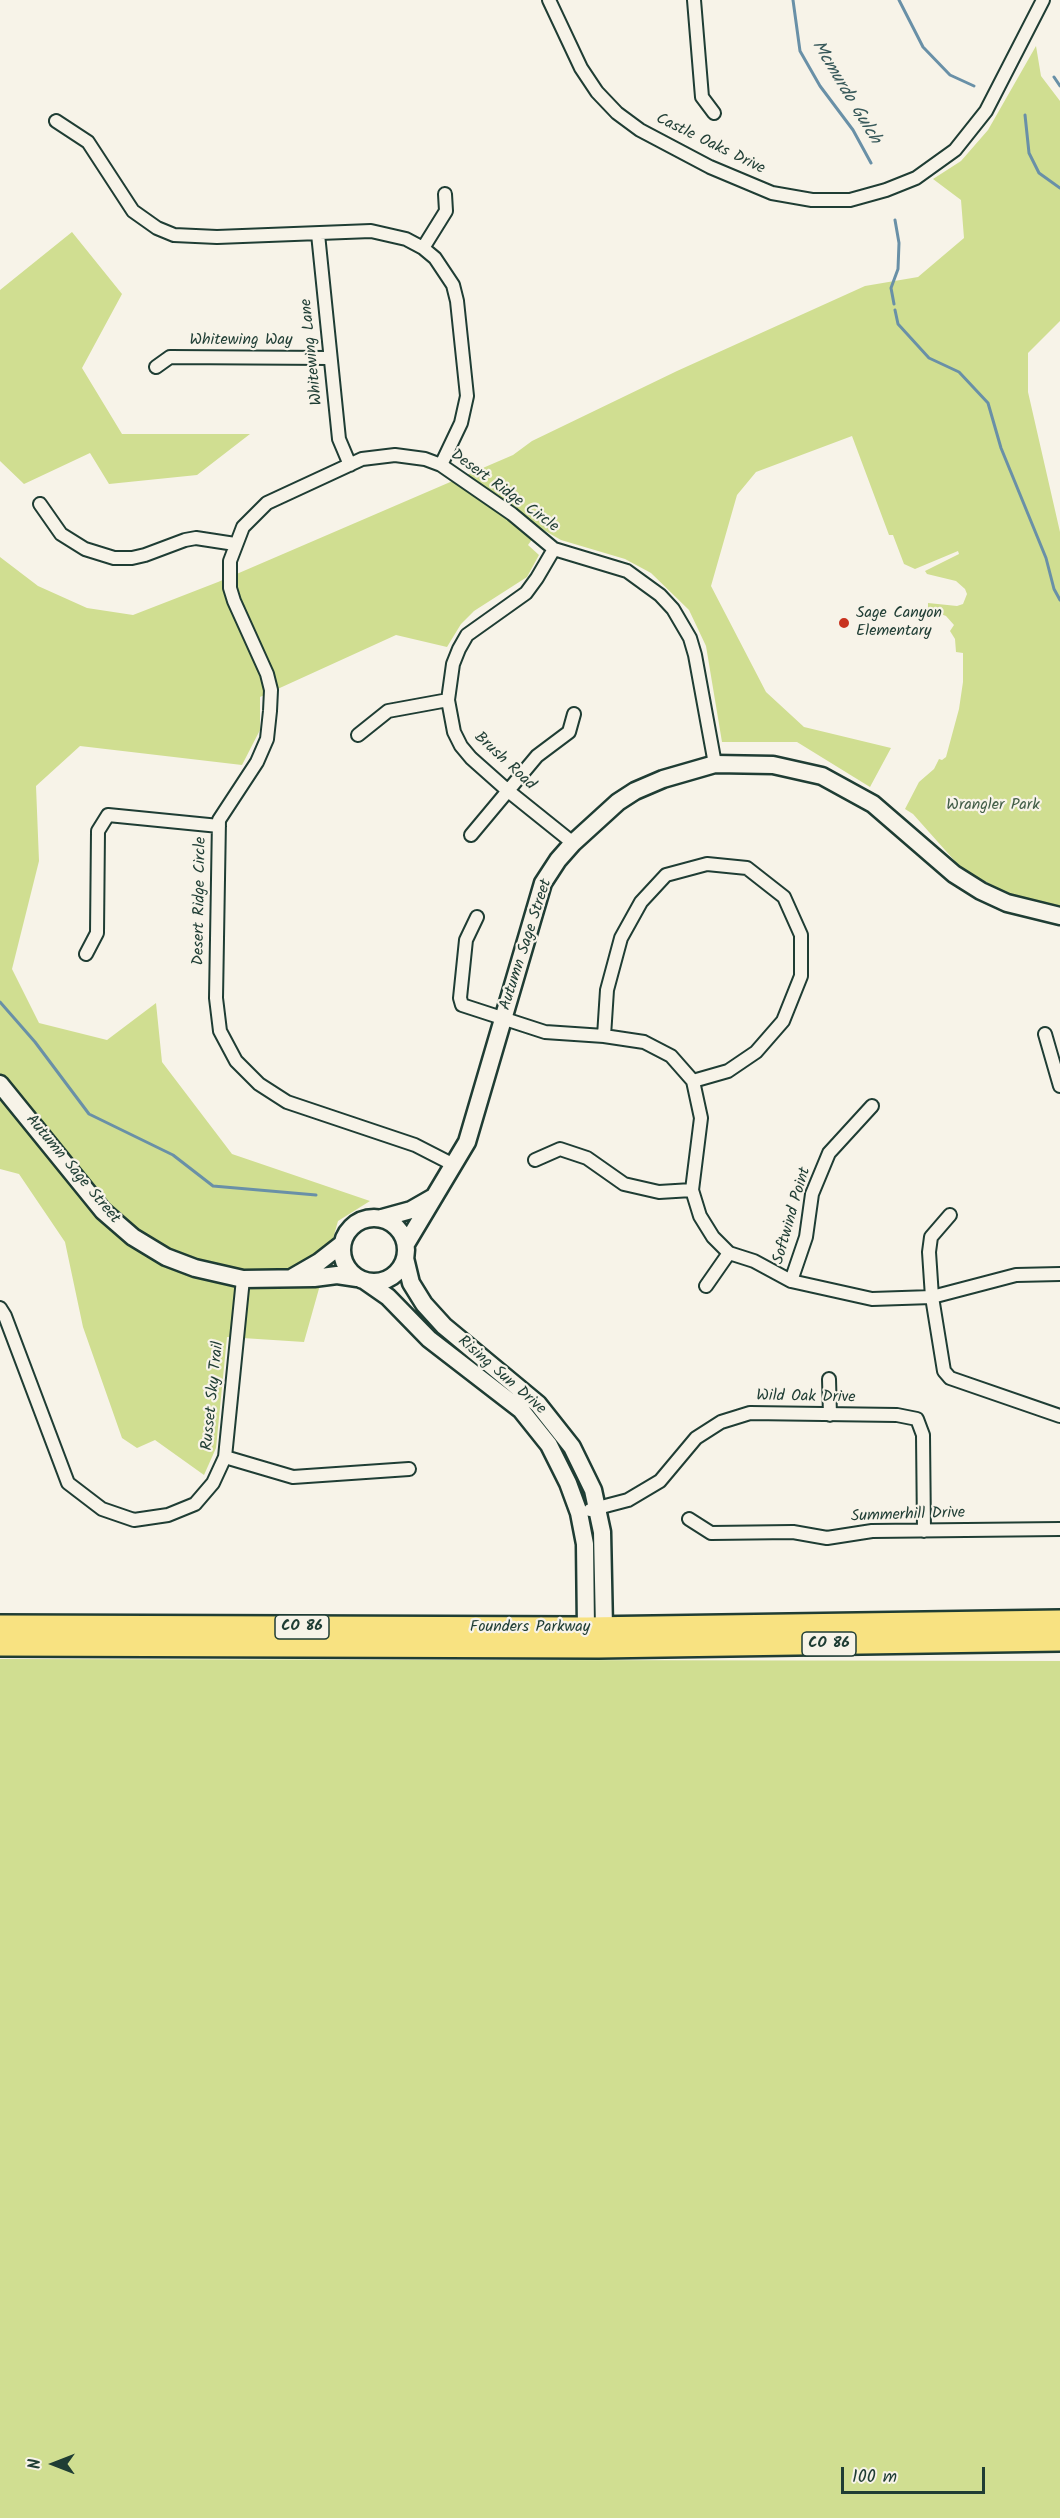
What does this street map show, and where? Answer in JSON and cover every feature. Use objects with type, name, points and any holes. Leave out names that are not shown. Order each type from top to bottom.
[{"type":"highway","name":"Founders Parkway","points":[[0,1645],[596,1634],[1060,1621]]},
{"type":"highway","name":"Founders Parkway","points":[[0,1626],[1060,1640]]},
{"type":"street","name":"Castle Oaks Drive","points":[[549,0],[581,68],[597,92],[617,113],[640,130],[710,167],[772,193],[812,200],[849,200],[886,190],[916,178],[955,150],[987,111],[1043,0]]},
{"type":"street","points":[[694,0],[702,97],[714,113]]},
{"type":"street","points":[[56,121],[88,142],[133,212],[157,228],[174,235],[217,237],[371,231],[387,233],[423,248],[440,265],[453,285],[457,301],[467,396],[461,423],[441,465]]},
{"type":"street","points":[[423,248],[446,211],[446,194]]},
{"type":"street","name":"Whitewing Lane","points":[[318,234],[339,439],[350,465]]},
{"type":"street","name":"Whitewing Way","points":[[156,367],[170,357],[330,358]]},
{"type":"street","name":"Desert Ridge Circle","points":[[454,1165],[415,1145],[287,1102],[259,1084],[236,1061],[220,1031],[216,998],[219,820],[267,739],[271,690],[267,674],[230,588],[230,561],[243,527],[267,503],[362,459],[395,455],[418,457],[441,465],[512,514],[554,549],[627,571],[660,595],[673,609],[690,638],[695,655],[715,764]]},
{"type":"street","points":[[40,504],[61,534],[85,549],[114,558],[146,555],[196,538],[235,544]]},
{"type":"street","name":"Brush Road","points":[[554,549],[526,593],[467,635],[453,664],[448,700],[454,732],[461,746],[507,790],[573,843]]},
{"type":"street","points":[[358,735],[388,711],[448,700]]},
{"type":"street","points":[[471,835],[537,756],[569,732],[574,714]]},
{"type":"street","name":"Autumn Sage Street","points":[[405,1251],[433,1198],[467,1142],[543,884],[558,860],[573,843],[618,802],[635,791],[663,779],[715,764],[773,765],[822,776],[873,804],[954,874],[981,891],[1007,903],[1060,916]]},
{"type":"street","points":[[86,954],[97,933],[98,831],[108,815],[219,826]]},
{"type":"street","points":[[604,1036],[607,990],[621,938],[641,902],[666,875],[707,864],[747,867],[784,897],[801,935],[801,976],[783,1021],[756,1052],[729,1071],[693,1082]]},
{"type":"street","points":[[477,917],[466,940],[460,998],[462,1005],[545,1032],[604,1036],[644,1042],[671,1056],[693,1082],[701,1118],[692,1190],[700,1216],[713,1237],[729,1253],[754,1261],[791,1281],[872,1299],[932,1297],[1016,1275],[1060,1274]]},
{"type":"street","points":[[1045,1034],[1060,1086]]},
{"type":"street","name":"Autumn Sage Street","points":[[0,1084],[118,1226],[166,1257],[195,1268],[243,1279],[290,1279],[337,1275],[361,1279]]},
{"type":"street","name":"Softwind Point","points":[[791,1281],[806,1237],[812,1194],[829,1153],[873,1106]]},
{"type":"street","points":[[536,1160],[560,1149],[587,1158],[624,1184],[659,1192],[692,1190]]},
{"type":"street","points":[[382,1218],[397,1227],[405,1251],[402,1266],[390,1278],[374,1282],[361,1279],[344,1263],[342,1244],[345,1234],[361,1220],[382,1218],[411,1210],[433,1198]]},
{"type":"street","points":[[950,1215],[931,1237],[929,1268],[944,1371],[950,1378],[1060,1416]]},
{"type":"street","points":[[290,1279],[319,1262],[342,1244]]},
{"type":"street","name":"Rising Sun Drive","points":[[405,1251],[411,1283],[424,1304],[444,1326],[538,1404],[572,1447],[593,1490],[602,1532],[596,1634]]},
{"type":"street","points":[[706,1286],[729,1253]]},
{"type":"street","name":"Russet Sky Trail","points":[[0,1308],[68,1483],[102,1509],[134,1520],[168,1515],[195,1504],[213,1484],[225,1457],[243,1279]]},
{"type":"street","name":"Rising Sun Drive","points":[[361,1279],[388,1297],[429,1339],[521,1410],[549,1445],[568,1483],[579,1513],[596,1634]]},
{"type":"street","points":[[829,1378],[830,1415]]},
{"type":"street","name":"Wild Oak Drive","points":[[579,1513],[628,1500],[660,1481],[696,1438],[721,1422],[750,1413],[897,1415],[917,1419],[923,1435],[924,1531]]},
{"type":"street","points":[[225,1457],[293,1477],[409,1469]]},
{"type":"street","name":"Summerhill Drive","points":[[689,1519],[711,1533],[793,1532],[827,1538],[872,1531],[1060,1529]]},
{"type":"green space","name":"Wrangler Park","points":[[1036,46],[1041,76],[1060,101],[1060,321],[1028,353],[1028,392],[1060,532],[1060,907],[1014,897],[961,868],[913,814],[905,809],[919,782],[934,769],[939,759],[946,757],[959,709],[963,682],[963,653],[956,652],[955,639],[950,631],[954,625],[946,616],[928,609],[928,603],[957,606],[963,604],[967,594],[956,581],[927,574],[925,571],[959,554],[958,551],[915,569],[904,564],[893,535],[889,535],[852,436],[756,472],[737,495],[711,586],[766,692],[804,727],[891,748],[870,787],[797,742],[722,742],[706,646],[689,610],[651,573],[625,559],[561,540],[540,528],[528,545],[539,555],[527,577],[474,611],[461,624],[447,647],[396,635],[260,697],[260,730],[242,765],[80,746],[36,786],[39,861],[12,969],[39,1023],[107,1040],[156,1003],[162,1062],[232,1154],[370,1201],[338,1221],[304,1342],[227,1337],[216,1448],[204,1475],[155,1440],[137,1448],[122,1438],[83,1327],[65,1242],[19,1174],[0,1169],[0,557],[38,586],[87,608],[133,615],[218,582],[513,455],[532,441],[677,371],[865,286],[918,277],[964,238],[961,200],[933,179],[961,161],[988,130]]},
{"type":"green space","points":[[72,232],[122,294],[82,368],[122,434],[250,434],[197,475],[109,484],[90,453],[24,484],[0,461],[0,290]]},
{"type":"green space","points":[[0,1659],[1060,1661],[1060,2518],[0,2518]]},
{"type":"waterway","name":"Mcmurdo Gulch","points":[[793,0],[800,51],[820,86],[853,130],[871,163]]},
{"type":"waterway","points":[[899,0],[923,47],[950,75],[974,86]]},
{"type":"waterway","points":[[1054,77],[1060,86]]},
{"type":"waterway","points":[[1025,115],[1029,153],[1039,173],[1060,188]]},
{"type":"waterway","name":"Mcmurdo Gulch","points":[[894,304],[891,288],[898,269],[899,243],[895,220]]},
{"type":"waterway","name":"Mcmurdo Gulch","points":[[895,310],[898,324],[929,358],[959,372],[988,403],[1001,448],[1046,558],[1054,589],[1060,600]]},
{"type":"waterway","points":[[0,1002],[35,1042],[89,1114],[173,1155],[213,1186],[316,1195]]},
{"type":"place","name":"Sage Canyon Elementary","points":[[844,623]]}]
